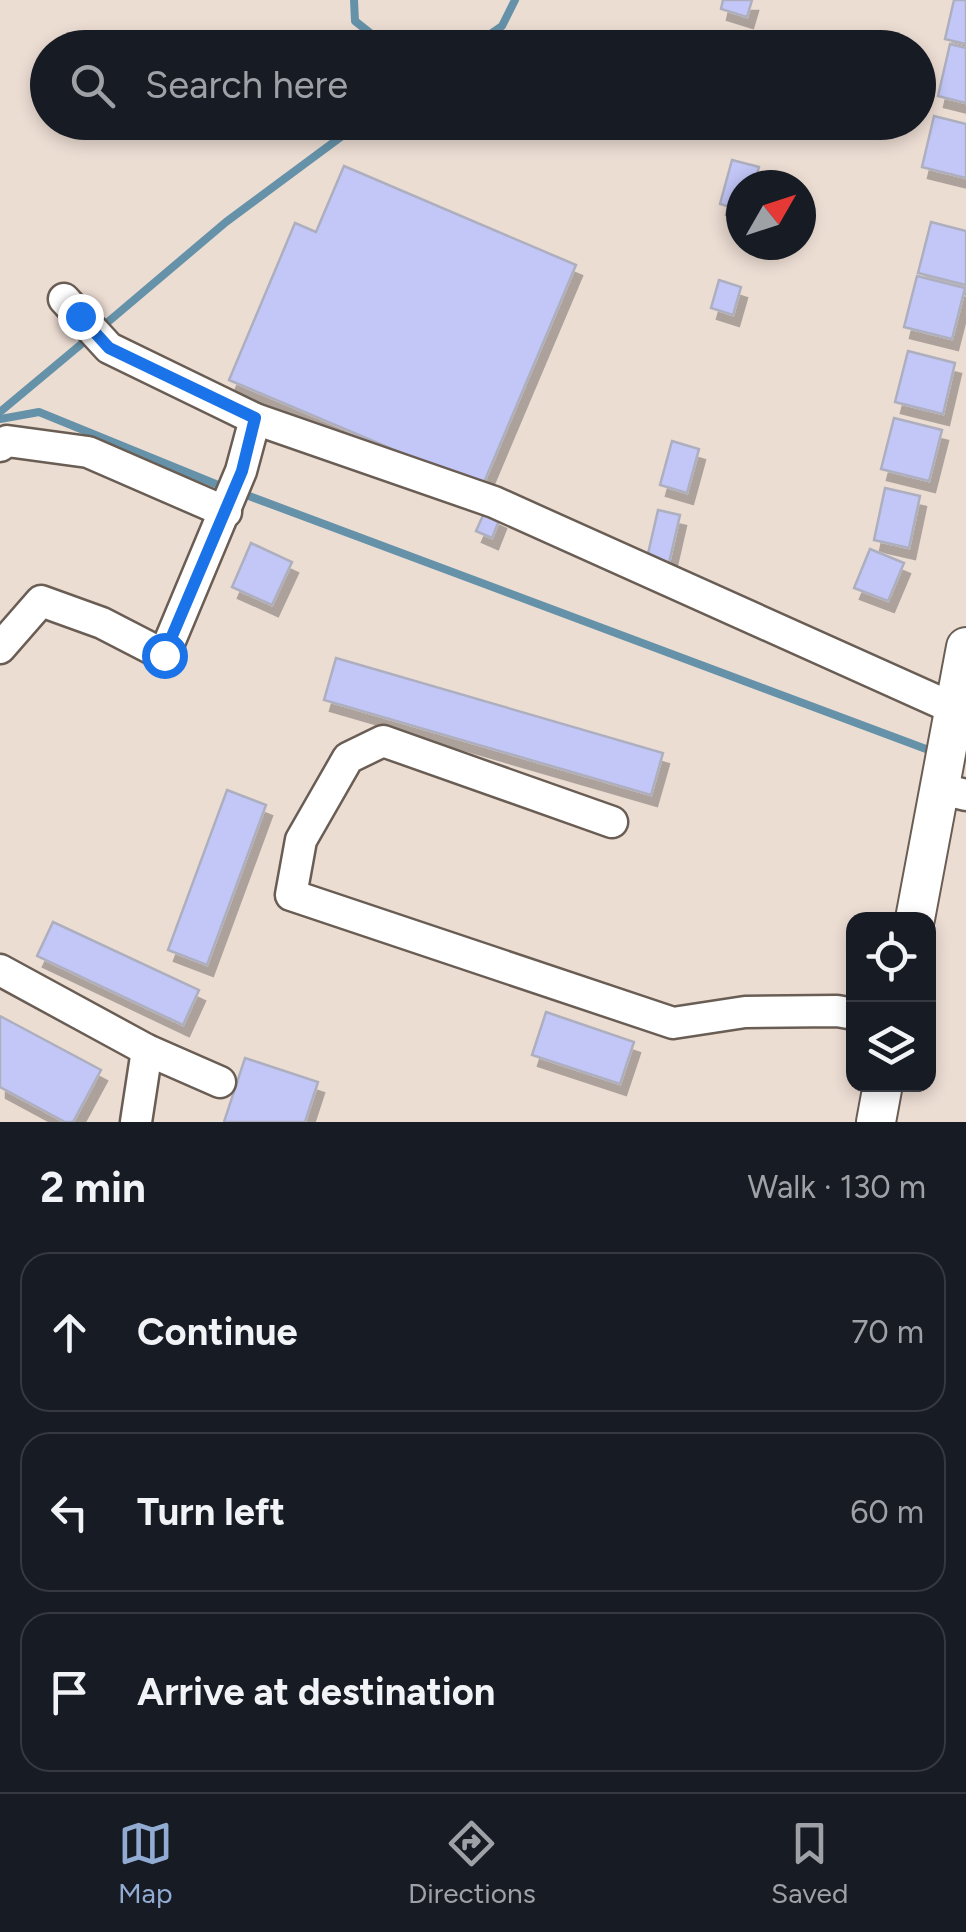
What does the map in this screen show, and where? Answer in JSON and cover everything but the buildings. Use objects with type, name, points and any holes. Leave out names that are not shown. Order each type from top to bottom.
[{"type":"main road","points":[[917,912],[954,792],[966,647]]},
{"type":"main road","points":[[876,1122],[882,1092]]},
{"type":"lane","points":[[72,308],[109,348],[255,418],[494,502],[960,711]]},
{"type":"lane","points":[[0,648],[41,600],[102,622],[164,655],[242,471],[255,418]]},
{"type":"lane","points":[[0,446],[7,441],[88,452],[226,512]]},
{"type":"lane","points":[[612,822],[383,741],[348,758],[301,840],[291,896],[672,1024],[744,1012],[846,1012]]},
{"type":"lane","points":[[0,970],[147,1050],[220,1082]]},
{"type":"lane","points":[[136,1122],[147,1050]]},
{"type":"waterway","points":[[354,0],[355,21],[366,30]]},
{"type":"waterway","points":[[496,30],[515,0]]},
{"type":"waterway","points":[[102,327],[226,222],[337,140]]},
{"type":"waterway","points":[[0,412],[91,336]]},
{"type":"waterway","points":[[0,419],[39,412],[228,489]]},
{"type":"waterway","points":[[241,493],[926,749]]},
{"type":"route","points":[[80,316],[109,348],[255,418],[242,471],[164,655]]}]
